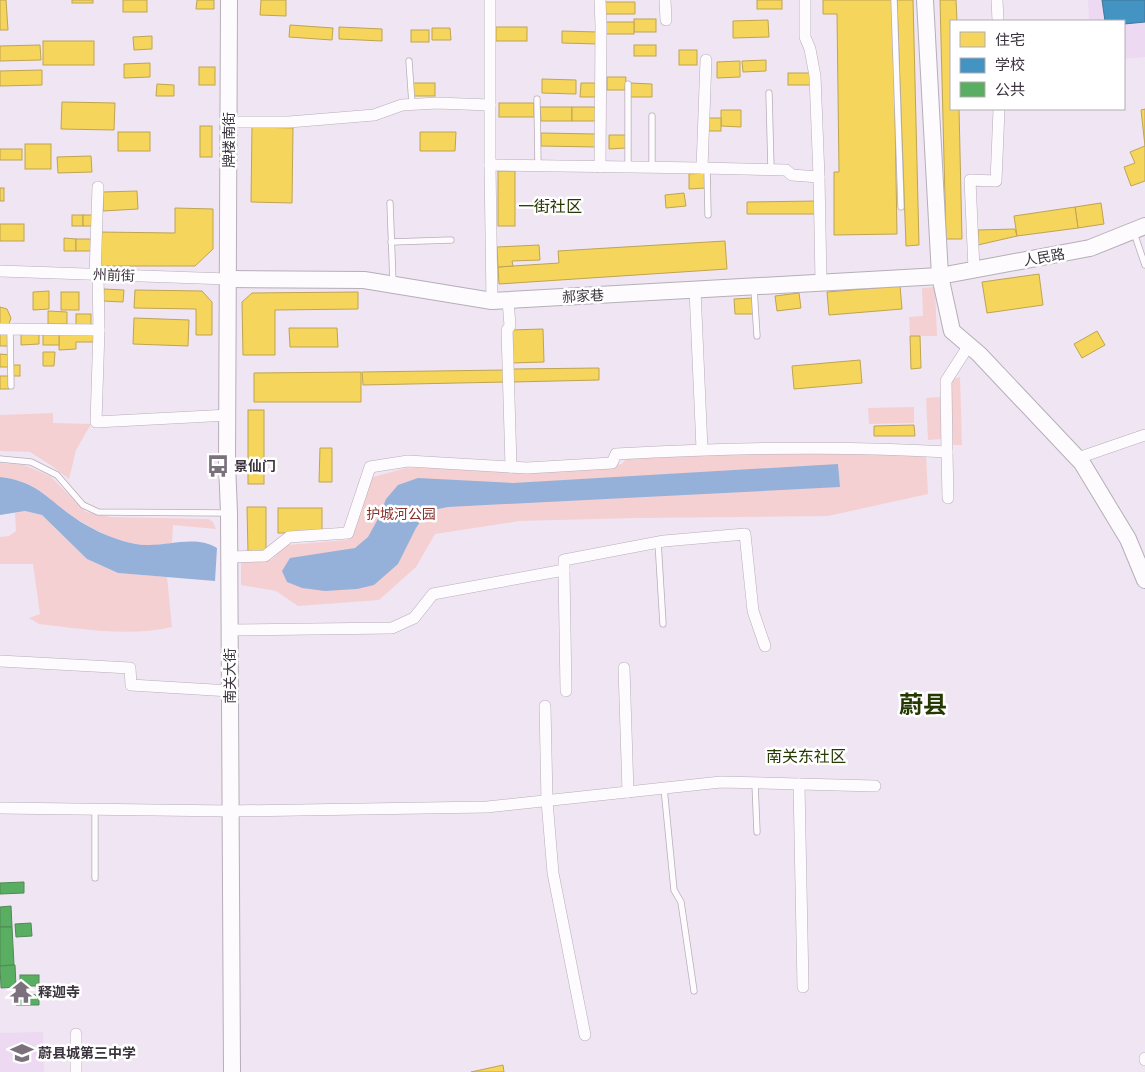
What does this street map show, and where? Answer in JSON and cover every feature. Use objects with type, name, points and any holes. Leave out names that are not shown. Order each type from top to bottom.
[{"type":"street","name":"牌楼南街","points":[[228,279],[229,0]]},
{"type":"street","points":[[490,0],[490,165],[500,301],[510,326],[507,330],[511,467]]},
{"type":"street","points":[[600,0],[600,167]]},
{"type":"street","points":[[665,0],[666,20]]},
{"type":"street","points":[[805,0],[805,36],[810,49],[815,76],[821,282]]},
{"type":"street","points":[[925,0],[940,276],[952,331],[979,354],[1078,458],[1128,540],[1145,580]]},
{"type":"street","points":[[997,0],[998,20]]},
{"type":"street","points":[[704,168],[706,60]]},
{"type":"street","points":[[229,122],[290,122],[374,115],[402,105],[412,104],[490,105]]},
{"type":"street","points":[[974,269],[970,180],[996,181],[1000,110]]},
{"type":"street","points":[[490,165],[771,169],[786,170],[792,175],[819,177]]},
{"type":"street","points":[[98,187],[96,275],[99,330],[96,422],[229,415]]},
{"type":"street","name":"人民路","points":[[940,276],[1090,248],[1139,229]]},
{"type":"street","name":"州前街","points":[[0,271],[228,279]]},
{"type":"street","name":"郝家巷","points":[[228,279],[364,280],[500,301],[940,276]]},
{"type":"street","name":"南关大街","points":[[228,279],[229,415],[227,463],[230,630],[232,1072]]},
{"type":"street","points":[[695,290],[702,449]]},
{"type":"street","points":[[5,329],[99,330]]},
{"type":"street","points":[[948,498],[946,381],[969,345]]},
{"type":"street","points":[[1078,458],[1145,435]]},
{"type":"street","points":[[229,557],[265,556],[289,537],[348,533],[370,467],[408,461],[526,468],[612,463],[616,454],[702,449],[884,448],[947,452]]},
{"type":"street","points":[[566,691],[564,560],[658,542],[745,534],[753,611],[764,646]]},
{"type":"street","points":[[230,630],[392,628],[414,618],[433,594],[564,570]]},
{"type":"street","points":[[0,661],[130,668],[131,685],[230,691]]},
{"type":"street","points":[[624,668],[628,792]]},
{"type":"street","points":[[546,706],[547,801],[554,873],[586,1035]]},
{"type":"street","points":[[0,808],[231,811],[487,807],[721,782],[875,786]]},
{"type":"street","points":[[799,784],[803,988]]},
{"type":"street","points":[[76,1034],[76,1072]]},
{"type":"lane","points":[[894,0],[901,207]]},
{"type":"lane","points":[[409,61],[412,104]]},
{"type":"lane","points":[[628,84],[628,167]]},
{"type":"lane","points":[[770,93],[771,169]]},
{"type":"lane","points":[[537,99],[538,166]]},
{"type":"lane","points":[[652,116],[652,168]]},
{"type":"lane","points":[[704,168],[708,215]]},
{"type":"lane","points":[[390,204],[393,285]]},
{"type":"lane","points":[[1139,229],[1145,265]]},
{"type":"lane","points":[[391,242],[450,240]]},
{"type":"lane","points":[[753,286],[757,336]]},
{"type":"lane","points":[[5,329],[11,386]]},
{"type":"lane","points":[[0,459],[31,462],[57,475],[83,505],[98,512],[229,513]]},
{"type":"lane","points":[[658,542],[663,624]]},
{"type":"lane","points":[[755,783],[757,832]]},
{"type":"lane","points":[[664,788],[674,890],[681,902],[694,991]]},
{"type":"lane","points":[[95,809],[95,878]]},
{"type":"shaded area","points":[[1088,0],[1145,0],[1145,57],[1125,59],[1125,20],[1089,20]]},
{"type":"shaded area","name":"蔚县城第三中学","points":[[43,1032],[44,1072],[0,1072],[0,1033]]},
{"type":"green space","points":[[935,287],[937,336],[910,336],[909,317],[923,316],[922,288]]},
{"type":"green space","points":[[960,377],[962,445],[953,445],[950,380]]},
{"type":"green space","points":[[940,397],[942,439],[928,440],[926,398]]},
{"type":"green space","points":[[914,407],[914,423],[869,424],[868,408]]},
{"type":"green space","points":[[53,413],[53,423],[91,424],[76,450],[69,479],[30,452],[0,451],[0,415]]},
{"type":"green space","name":"护城河公园","points":[[745,452],[926,455],[928,494],[828,516],[519,521],[435,534],[416,567],[379,600],[298,606],[276,591],[241,585],[241,561],[271,560],[287,545],[347,540],[373,477],[406,468],[437,467],[515,471],[622,464],[627,457]]},
{"type":"green space","points":[[0,463],[24,465],[50,476],[86,512],[111,517],[208,519],[213,522],[216,529],[173,525],[172,543],[148,545],[127,542],[101,532],[77,519],[34,487],[13,479],[0,477]]},
{"type":"green space","points":[[25,511],[42,515],[87,559],[118,573],[167,577],[172,627],[122,632],[89,630],[39,624],[29,618],[40,614],[33,564],[0,564],[0,537],[9,536],[16,531],[15,513]]},
{"type":"water","points":[[838,464],[840,487],[448,507],[428,511],[416,528],[398,564],[374,585],[357,589],[325,591],[302,588],[287,582],[282,571],[290,558],[355,548],[368,537],[386,499],[398,485],[418,478],[513,483]]},
{"type":"water","points":[[0,477],[23,482],[33,487],[86,525],[123,541],[146,545],[182,542],[209,544],[217,548],[215,581],[118,573],[87,559],[42,515],[25,511],[0,515]]},
{"type":"building: 住宅","points":[[0,0],[6,0],[8,30],[0,30]]},
{"type":"building: 住宅","points":[[72,0],[93,0],[93,3],[72,3]]},
{"type":"building: 住宅","points":[[123,0],[147,0],[147,12],[123,12]]},
{"type":"building: 住宅","points":[[197,0],[214,0],[214,9],[196,9]]},
{"type":"building: 住宅","points":[[261,0],[286,0],[286,16],[260,15]]},
{"type":"building: 住宅","points":[[757,0],[782,0],[782,9],[757,9]]},
{"type":"building: 住宅","points":[[823,0],[893,0],[897,234],[834,235],[834,172],[839,172],[837,14],[823,14]]},
{"type":"building: 住宅","points":[[897,0],[913,0],[919,245],[906,246]]},
{"type":"building: 住宅","points":[[940,0],[956,0],[957,20],[950,20],[950,110],[959,110],[962,239],[946,239]]},
{"type":"building: 住宅","points":[[604,2],[635,2],[635,14],[605,14]]},
{"type":"building: 住宅","points":[[634,19],[656,19],[656,32],[634,32]]},
{"type":"building: 住宅","points":[[768,20],[769,37],[733,38],[733,21]]},
{"type":"building: 住宅","points":[[606,22],[634,22],[634,34],[606,34]]},
{"type":"building: 住宅","points":[[290,25],[333,28],[332,40],[289,37]]},
{"type":"building: 住宅","points":[[339,27],[382,29],[382,41],[339,39]]},
{"type":"building: 住宅","points":[[496,27],[527,27],[527,41],[496,41]]},
{"type":"building: 住宅","points":[[432,28],[450,28],[451,40],[432,40]]},
{"type":"building: 住宅","points":[[411,30],[429,30],[429,42],[411,42]]},
{"type":"building: 住宅","points":[[562,31],[598,32],[598,44],[562,43]]},
{"type":"building: 住宅","points":[[152,36],[152,49],[134,50],[133,37]]},
{"type":"building: 住宅","points":[[43,41],[94,41],[94,65],[43,65]]},
{"type":"building: 住宅","points":[[40,45],[41,60],[0,61],[0,46]]},
{"type":"building: 住宅","points":[[634,45],[656,45],[656,56],[634,56]]},
{"type":"building: 住宅","points":[[679,50],[697,50],[697,65],[679,65]]},
{"type":"building: 住宅","points":[[766,60],[766,71],[743,72],[742,61]]},
{"type":"building: 住宅","points":[[740,61],[740,77],[717,78],[717,62]]},
{"type":"building: 住宅","points":[[150,63],[150,77],[124,78],[124,64]]},
{"type":"building: 住宅","points":[[199,67],[215,67],[215,85],[199,85]]},
{"type":"building: 住宅","points":[[42,70],[42,85],[0,86],[0,71]]},
{"type":"building: 住宅","points":[[788,73],[811,73],[811,85],[788,85]]},
{"type":"building: 住宅","points":[[607,77],[626,77],[625,90],[607,90]]},
{"type":"building: 住宅","points":[[542,79],[576,80],[576,94],[542,93]]},
{"type":"building: 住宅","points":[[413,83],[435,83],[435,96],[413,96]]},
{"type":"building: 住宅","points":[[581,83],[596,83],[596,97],[580,97]]},
{"type":"building: 住宅","points":[[630,83],[652,84],[652,97],[630,97]]},
{"type":"building: 住宅","points":[[157,84],[174,85],[174,96],[156,96]]},
{"type":"building: 住宅","points":[[62,102],[115,103],[114,130],[61,129]]},
{"type":"building: 住宅","points":[[499,103],[534,103],[534,117],[499,117]]},
{"type":"building: 住宅","points":[[540,107],[572,107],[572,121],[541,121]]},
{"type":"building: 住宅","points":[[572,107],[596,107],[596,121],[572,121]]},
{"type":"building: 住宅","points":[[1145,109],[1145,146],[1141,110]]},
{"type":"building: 住宅","points":[[721,110],[741,110],[741,127],[721,126]]},
{"type":"building: 住宅","points":[[707,118],[721,118],[721,131],[707,131]]},
{"type":"building: 住宅","points":[[200,126],[212,126],[212,157],[200,157]]},
{"type":"building: 住宅","points":[[252,127],[293,128],[292,203],[251,202]]},
{"type":"building: 住宅","points":[[118,132],[150,132],[150,151],[118,151]]},
{"type":"building: 住宅","points":[[420,132],[456,132],[455,151],[420,151]]},
{"type":"building: 住宅","points":[[541,133],[596,134],[596,147],[541,146]]},
{"type":"building: 住宅","points":[[609,135],[626,135],[626,148],[609,149]]},
{"type":"building: 住宅","points":[[25,144],[51,144],[51,169],[25,169]]},
{"type":"building: 住宅","points":[[1145,146],[1145,181],[1131,186],[1124,167],[1135,163],[1130,152]]},
{"type":"building: 住宅","points":[[0,149],[22,149],[22,160],[0,160]]},
{"type":"building: 住宅","points":[[91,156],[92,172],[58,173],[57,157]]},
{"type":"building: 住宅","points":[[498,171],[515,171],[515,226],[498,226]]},
{"type":"building: 住宅","points":[[705,173],[706,188],[689,189],[689,174]]},
{"type":"building: 住宅","points":[[0,188],[4,188],[4,201],[0,201]]},
{"type":"building: 住宅","points":[[137,191],[138,209],[103,211],[103,192]]},
{"type":"building: 住宅","points":[[684,193],[686,206],[666,208],[665,195]]},
{"type":"building: 住宅","points":[[817,201],[817,214],[747,214],[747,202]]},
{"type":"building: 住宅","points":[[1101,203],[1104,224],[1078,228],[1075,207]]},
{"type":"building: 住宅","points":[[1075,207],[1078,228],[1017,236],[1014,216]]},
{"type":"building: 住宅","points":[[175,208],[213,209],[213,249],[195,266],[97,266],[97,232],[175,233]]},
{"type":"building: 住宅","points":[[72,215],[83,215],[83,226],[72,226]]},
{"type":"building: 住宅","points":[[83,215],[93,215],[93,226],[83,226]]},
{"type":"building: 住宅","points":[[0,224],[24,224],[24,241],[0,241]]},
{"type":"building: 住宅","points":[[1015,229],[1017,236],[978,245],[978,230]]},
{"type":"building: 住宅","points":[[64,238],[76,239],[76,251],[64,251]]},
{"type":"building: 住宅","points":[[76,239],[92,239],[92,251],[76,251]]},
{"type":"building: 住宅","points":[[725,241],[727,269],[499,284],[498,267],[559,263],[558,251]]},
{"type":"building: 住宅","points":[[539,245],[540,260],[512,261],[513,266],[498,267],[497,247]]},
{"type":"building: 住宅","points":[[1039,274],[1043,305],[987,313],[982,282]]},
{"type":"building: 住宅","points":[[900,286],[902,309],[829,315],[827,292]]},
{"type":"building: 住宅","points":[[104,289],[124,290],[123,302],[103,301]]},
{"type":"building: 住宅","points":[[135,290],[202,291],[212,302],[212,335],[196,335],[196,309],[134,308]]},
{"type":"building: 住宅","points":[[49,291],[49,309],[33,310],[33,292]]},
{"type":"building: 住宅","points":[[61,292],[79,292],[79,310],[61,310]]},
{"type":"building: 住宅","points":[[358,292],[358,309],[275,310],[275,355],[243,355],[242,302],[252,293]]},
{"type":"building: 住宅","points":[[799,293],[801,308],[777,311],[775,296]]},
{"type":"building: 住宅","points":[[752,298],[753,314],[735,314],[734,299]]},
{"type":"building: 住宅","points":[[0,307],[7,309],[11,318],[9,324],[0,327]]},
{"type":"building: 住宅","points":[[48,311],[67,312],[67,324],[48,324]]},
{"type":"building: 住宅","points":[[76,314],[91,314],[91,325],[76,325]]},
{"type":"building: 住宅","points":[[134,318],[189,320],[188,346],[133,344]]},
{"type":"building: 住宅","points":[[289,328],[337,328],[338,347],[290,347]]},
{"type":"building: 住宅","points":[[543,329],[544,362],[511,363],[510,330]]},
{"type":"building: 住宅","points":[[97,331],[97,342],[76,342],[76,349],[59,350],[59,332]]},
{"type":"building: 住宅","points":[[1097,331],[1105,345],[1082,358],[1074,344]]},
{"type":"building: 住宅","points":[[0,332],[8,332],[8,346],[0,346]]},
{"type":"building: 住宅","points":[[21,332],[39,332],[39,344],[21,345]]},
{"type":"building: 住宅","points":[[43,332],[59,332],[59,345],[43,345]]},
{"type":"building: 住宅","points":[[910,336],[920,336],[921,368],[911,369]]},
{"type":"building: 住宅","points":[[43,352],[55,352],[54,366],[43,366]]},
{"type":"building: 住宅","points":[[0,354],[10,355],[10,367],[0,367]]},
{"type":"building: 住宅","points":[[860,360],[862,383],[794,389],[792,366]]},
{"type":"building: 住宅","points":[[13,365],[20,365],[20,376],[13,376]]},
{"type":"building: 住宅","points":[[599,368],[599,380],[513,382],[513,369]]},
{"type":"building: 住宅","points":[[506,370],[506,382],[363,385],[362,372]]},
{"type":"building: 住宅","points":[[361,372],[361,402],[254,402],[254,373]]},
{"type":"building: 住宅","points":[[0,376],[9,376],[9,389],[0,389]]},
{"type":"building: 住宅","points":[[248,410],[264,410],[264,484],[248,484]]},
{"type":"building: 住宅","points":[[914,425],[915,436],[874,436],[874,426]]},
{"type":"building: 住宅","points":[[320,448],[332,448],[332,482],[319,482]]},
{"type":"building: 住宅","points":[[247,507],[266,507],[266,553],[248,553]]},
{"type":"building: 住宅","points":[[278,508],[322,508],[322,533],[278,533]]},
{"type":"building: 住宅","points":[[503,1065],[504,1072],[471,1072]]},
{"type":"building: 学校","points":[[1102,0],[1145,0],[1145,22],[1125,24],[1125,20],[1105,20]]},
{"type":"building: 公共","points":[[24,882],[24,893],[0,894],[0,883]]},
{"type":"building: 公共","points":[[11,906],[12,927],[0,927],[0,907]]},
{"type":"building: 公共","points":[[31,923],[32,936],[16,937],[15,924]]},
{"type":"building: 公共","points":[[0,927],[12,927],[14,965],[0,966]]},
{"type":"building: 公共","points":[[15,965],[16,987],[1,988],[0,966]]},
{"type":"building: 公共","points":[[20,975],[39,975],[39,986],[20,986]]},
{"type":"building: 公共","points":[[16,994],[39,995],[39,1005],[16,1005]]},
{"type":"place","name":"景仙门","points":[[218,466]]},
{"type":"place","name":"释迦寺","points":[[21,992]]},
{"type":"place","name":"蔚县城第三中学","points":[[22,1053]]},
{"type":"district","name":"一街社区","points":[[550,206]]},
{"type":"district","name":"蔚县","points":[[923,705]]},
{"type":"district","name":"南关东社区","points":[[806,756]]}]
